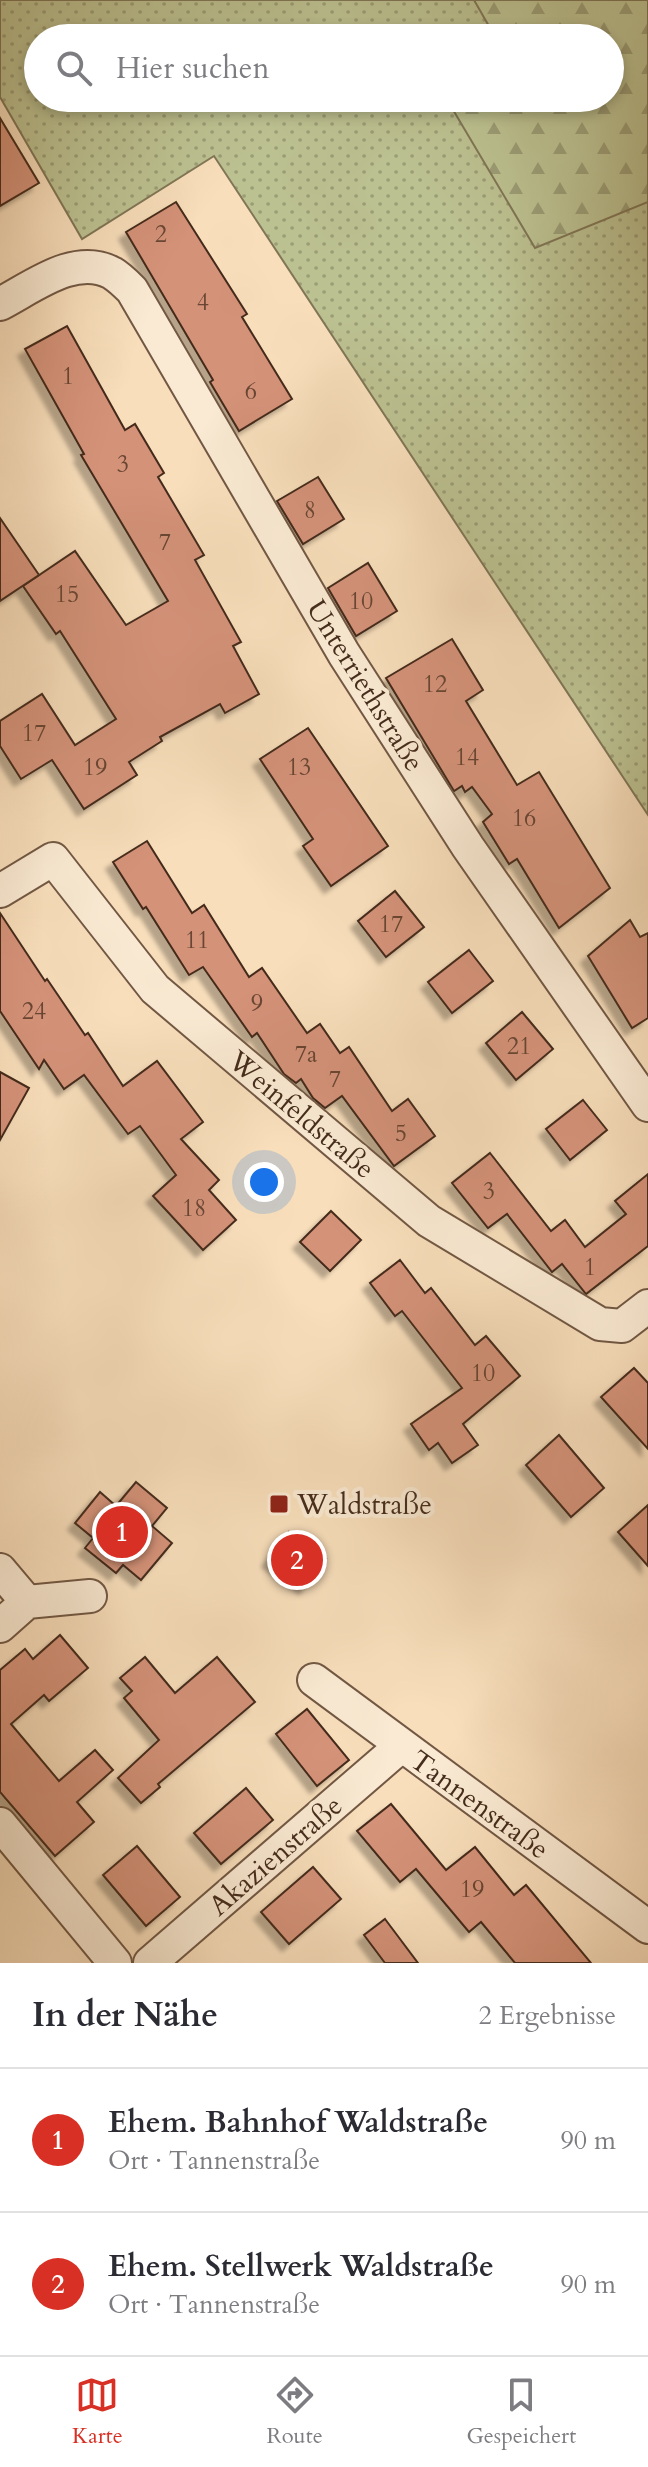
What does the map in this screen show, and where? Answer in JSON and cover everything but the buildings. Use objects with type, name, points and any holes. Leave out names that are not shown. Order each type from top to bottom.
[{"type":"street","name":"Unterriethstraße","points":[[0,304],[75,267],[93,266],[114,273],[132,290],[344,654],[468,847],[648,1105]]},
{"type":"street","name":"Weinfeldstraße","points":[[0,891],[53,859],[155,989],[429,1221],[600,1324],[622,1326],[648,1306]]},
{"type":"street","points":[[0,1570],[27,1602]]},
{"type":"street","points":[[0,1626],[27,1602],[90,1596]]},
{"type":"street","name":"Tannenstraße","points":[[314,1680],[648,1927]]},
{"type":"street","name":"Akazienstraße","points":[[150,1963],[401,1746]]},
{"type":"street","points":[[0,1824],[115,1963]]},
{"type":"green space","points":[[0,0],[648,0],[648,815],[214,156],[82,239],[0,97]]},
{"type":"green space","points":[[474,0],[648,0],[648,202],[535,248],[454,112],[624,112],[624,24],[488,24]]},
{"type":"place","name":"Waldstraße","points":[[279,1504]]},
{"type":"place","name":"Ehem. Bahnhof Waldstraße","points":[[122,1532]]},
{"type":"place","name":"Ehem. Stellwerk Waldstraße","points":[[297,1560]]}]
